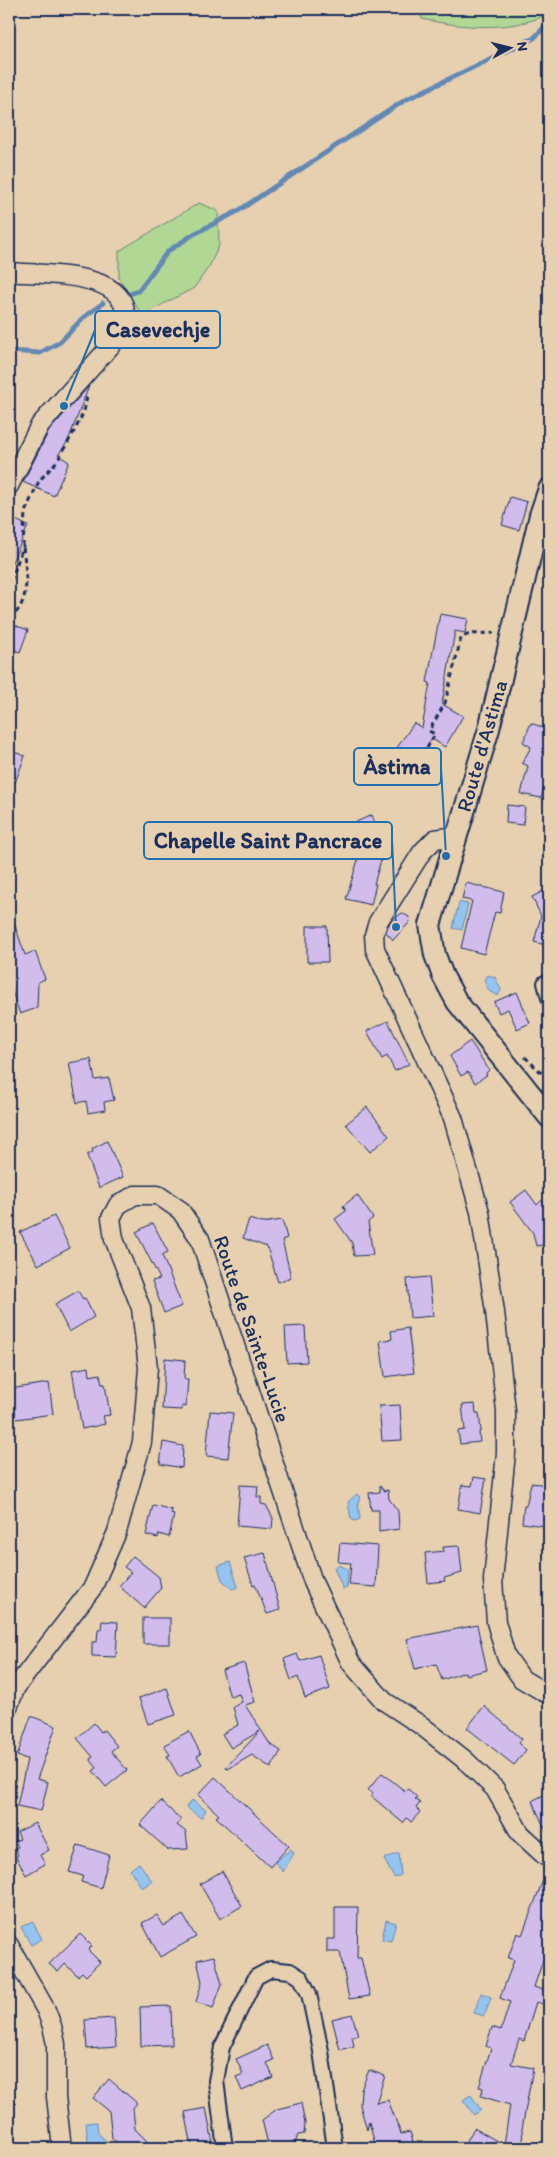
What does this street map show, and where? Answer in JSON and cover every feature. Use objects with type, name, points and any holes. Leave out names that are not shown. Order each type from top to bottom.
[{"type":"main road","name":"Route d'Astima","points":[[549,490],[540,515],[489,730],[430,925],[435,955],[443,976],[457,1002],[549,1117]]},
{"type":"street","points":[[9,272],[91,280],[107,285],[119,294],[125,304],[126,321],[122,333],[40,425],[9,486]]},
{"type":"street","points":[[456,836],[435,839],[422,852],[378,922],[374,936],[375,950],[453,1118],[480,1212],[495,1312],[506,1411],[506,1453],[493,1580],[496,1622],[506,1656],[522,1679],[549,1695]]},
{"type":"street","points":[[544,983],[549,998]]},
{"type":"street","name":"Route de Sainte-Lucie","points":[[9,1705],[16,1686],[93,1587],[117,1532],[142,1442],[148,1368],[141,1308],[114,1239],[111,1218],[118,1205],[135,1195],[158,1195],[180,1210],[200,1239],[313,1582],[352,1663],[384,1701],[422,1726],[495,1789],[520,1833],[545,1856],[549,1856]]},
{"type":"street","points":[[9,1945],[46,2010],[52,2026],[56,2044],[56,2097],[62,2148]]},
{"type":"street","points":[[225,2148],[216,2080],[222,2047],[256,1976],[271,1969],[290,1971],[301,1978],[309,1994],[321,2051],[335,2148]]},
{"type":"path","points":[[9,620],[25,595],[27,579],[23,546],[25,512],[39,481],[58,460],[76,428],[87,400]]},
{"type":"path","points":[[9,579],[12,578],[23,546]]},
{"type":"path","points":[[418,764],[435,734],[429,731],[445,703],[461,638],[469,634]]},
{"type":"green space","points":[[420,9],[549,9],[549,14],[518,24],[486,27],[454,25],[422,19]]},
{"type":"green space","points":[[199,203],[218,211],[219,245],[210,265],[194,288],[142,315],[119,278],[119,251]]},
{"type":"water","points":[[459,902],[468,904],[462,930],[453,928]]},
{"type":"water","points":[[487,975],[495,977],[501,990],[498,996],[489,991],[484,980]]},
{"type":"water","points":[[357,1494],[360,1497],[358,1503],[360,1519],[355,1521],[351,1519],[348,1502]]},
{"type":"water","points":[[230,1562],[238,1587],[232,1589],[222,1580],[218,1566]]},
{"type":"water","points":[[338,1565],[348,1569],[347,1588],[343,1589],[334,1568]]},
{"type":"water","points":[[192,1800],[206,1810],[201,1818],[186,1807]]},
{"type":"water","points":[[291,1849],[294,1853],[283,1872],[275,1862]]},
{"type":"water","points":[[399,1853],[401,1875],[394,1878],[384,1859]]},
{"type":"water","points":[[139,1863],[152,1881],[142,1888],[130,1870]]},
{"type":"water","points":[[386,1920],[396,1923],[391,1941],[382,1939]]},
{"type":"water","points":[[32,1921],[42,1939],[31,1945],[21,1927]]},
{"type":"water","points":[[481,1993],[491,1997],[484,2016],[474,2013]]},
{"type":"water","points":[[471,2095],[481,2110],[474,2115],[463,2100]]},
{"type":"water","points":[[97,2122],[98,2133],[111,2146],[109,2148],[96,2148],[88,2143],[86,2123]]},
{"type":"building","points":[[89,386],[68,441],[58,455],[69,462],[54,496],[23,482],[49,431]]},
{"type":"building","points":[[510,497],[527,502],[519,530],[502,525]]},
{"type":"building","points":[[14,519],[28,526],[9,569],[9,530]]},
{"type":"building","points":[[440,614],[468,619],[465,633],[455,631],[442,704],[463,716],[445,747],[432,739],[415,762],[417,753],[414,750],[404,764],[392,755],[414,723],[422,728],[430,683],[427,682]]},
{"type":"building","points":[[9,623],[28,630],[20,652],[9,648]]},
{"type":"building","points":[[531,723],[549,730],[549,770],[541,798],[521,794],[528,766],[522,763],[531,747],[523,742]]},
{"type":"building","points":[[9,750],[25,756],[10,796],[9,796]]},
{"type":"building","points":[[507,805],[525,807],[523,825],[506,823]]},
{"type":"building","points":[[372,815],[378,831],[384,833],[380,845],[385,846],[374,884],[376,884],[371,905],[346,899],[364,840],[356,822]]},
{"type":"building","points":[[466,883],[504,892],[500,913],[495,912],[484,954],[461,948],[472,901],[462,899]]},
{"type":"building","points":[[549,888],[549,946],[534,942],[541,916],[532,897]]},
{"type":"building","points":[[402,913],[409,917],[410,922],[393,940],[386,932],[388,926],[392,920]]},
{"type":"building","points":[[9,914],[11,914],[25,955],[35,951],[45,979],[38,982],[37,1008],[20,1014],[9,983]]},
{"type":"building","points":[[307,926],[327,926],[328,962],[307,962]]},
{"type":"building","points":[[517,992],[530,1023],[517,1029],[508,1009],[499,1013],[494,1002]]},
{"type":"building","points":[[388,1021],[409,1064],[395,1071],[387,1056],[382,1059],[367,1031]]},
{"type":"building","points":[[470,1041],[489,1070],[486,1073],[487,1075],[475,1083],[468,1072],[461,1076],[450,1056]]},
{"type":"building","points":[[91,1059],[95,1080],[109,1078],[114,1100],[104,1102],[105,1110],[88,1113],[86,1101],[77,1103],[69,1063]]},
{"type":"building","points":[[367,1107],[389,1136],[370,1152],[346,1124]]},
{"type":"building","points":[[107,1141],[123,1177],[99,1188],[87,1155],[93,1152],[92,1149]]},
{"type":"building","points":[[526,1190],[537,1205],[542,1200],[549,1210],[549,1244],[536,1246],[533,1233],[510,1202]]},
{"type":"building","points":[[357,1195],[373,1218],[368,1222],[373,1255],[354,1256],[352,1243],[335,1219],[346,1211],[343,1206]]},
{"type":"building","points":[[54,1216],[70,1248],[38,1265],[20,1232]]},
{"type":"building","points":[[249,1219],[262,1223],[282,1220],[287,1238],[282,1240],[291,1277],[278,1282],[267,1247],[243,1238]]},
{"type":"building","points":[[153,1223],[168,1252],[162,1255],[182,1306],[164,1313],[152,1281],[160,1279],[136,1232]]},
{"type":"building","points":[[429,1277],[433,1316],[410,1318],[407,1279]]},
{"type":"building","points":[[78,1291],[83,1299],[85,1298],[94,1317],[69,1332],[55,1304]]},
{"type":"building","points":[[305,1326],[307,1362],[287,1363],[285,1327]]},
{"type":"building","points":[[408,1328],[414,1373],[385,1377],[380,1341],[392,1339],[391,1331]]},
{"type":"building","points":[[165,1358],[185,1360],[184,1379],[188,1379],[186,1407],[182,1406],[182,1410],[162,1409]]},
{"type":"building","points":[[89,1367],[90,1376],[100,1374],[102,1384],[105,1384],[110,1415],[103,1416],[105,1424],[82,1429],[72,1370]]},
{"type":"building","points":[[49,1383],[53,1414],[9,1420],[9,1389]]},
{"type":"building","points":[[475,1404],[476,1413],[479,1413],[480,1442],[460,1444],[458,1431],[465,1430],[462,1405]]},
{"type":"building","points":[[400,1405],[402,1440],[382,1441],[379,1406]]},
{"type":"building","points":[[210,1411],[233,1413],[228,1458],[206,1456]]},
{"type":"building","points":[[163,1442],[183,1446],[182,1468],[160,1464]]},
{"type":"building","points":[[474,1477],[486,1479],[480,1513],[458,1509],[462,1485],[472,1486]]},
{"type":"building","points":[[531,1483],[549,1485],[549,1514],[546,1514],[545,1526],[522,1523],[524,1506],[526,1506]]},
{"type":"building","points":[[240,1485],[258,1486],[257,1497],[261,1497],[261,1504],[266,1505],[273,1518],[272,1529],[237,1526]]},
{"type":"building","points":[[380,1486],[384,1491],[388,1490],[389,1499],[398,1511],[399,1529],[379,1532],[379,1510],[371,1510],[369,1493],[380,1492]]},
{"type":"building","points":[[153,1505],[172,1510],[171,1514],[174,1515],[169,1537],[159,1534],[158,1538],[146,1535]]},
{"type":"building","points":[[340,1543],[378,1546],[376,1587],[349,1585],[351,1563],[338,1562]]},
{"type":"building","points":[[459,1546],[462,1573],[444,1578],[445,1581],[428,1583],[425,1553],[444,1551],[443,1547]]},
{"type":"building","points":[[265,1553],[280,1610],[267,1614],[255,1584],[253,1585],[244,1558]]},
{"type":"building","points":[[133,1556],[159,1577],[161,1588],[144,1608],[119,1586],[131,1572],[124,1567]]},
{"type":"building","points":[[143,1618],[170,1618],[170,1644],[143,1644]]},
{"type":"building","points":[[102,1621],[118,1622],[116,1657],[92,1656],[92,1642],[97,1642],[98,1629],[101,1629]]},
{"type":"building","points":[[477,1625],[487,1670],[466,1675],[465,1672],[442,1680],[436,1664],[415,1669],[407,1639]]},
{"type":"building","points":[[297,1654],[300,1661],[319,1655],[330,1689],[305,1698],[298,1677],[291,1680],[284,1659]]},
{"type":"building","points":[[244,1663],[255,1702],[245,1705],[270,1744],[281,1751],[271,1768],[252,1755],[228,1769],[226,1767],[260,1731],[231,1748],[222,1734],[238,1725],[233,1707],[242,1702],[239,1694],[230,1697],[222,1670]]},
{"type":"building","points":[[167,1688],[176,1715],[148,1724],[139,1698]]},
{"type":"building","points":[[484,1706],[522,1739],[519,1743],[526,1750],[514,1765],[467,1728]]},
{"type":"building","points":[[31,1716],[56,1726],[37,1779],[48,1782],[41,1811],[17,1806],[27,1759],[17,1756]]},
{"type":"building","points":[[94,1723],[101,1732],[104,1730],[117,1746],[111,1751],[127,1770],[106,1787],[93,1771],[97,1768],[90,1759],[93,1757],[77,1738]]},
{"type":"building","points":[[189,1731],[201,1754],[197,1756],[202,1764],[179,1777],[167,1756],[170,1755],[164,1745]]},
{"type":"building","points":[[382,1773],[405,1791],[408,1789],[417,1797],[415,1799],[420,1803],[416,1808],[420,1812],[411,1822],[407,1818],[403,1823],[371,1796],[373,1794],[368,1790]]},
{"type":"building","points":[[215,1777],[289,1846],[270,1867],[216,1817],[219,1815],[198,1795]]},
{"type":"building","points":[[549,1792],[549,1837],[532,1801]]},
{"type":"building","points":[[161,1801],[181,1820],[177,1825],[186,1832],[188,1849],[168,1850],[140,1825]]},
{"type":"building","points":[[35,1823],[49,1850],[40,1855],[45,1864],[26,1875],[16,1857],[18,1855],[15,1848],[18,1847],[15,1841],[20,1839],[17,1832]]},
{"type":"building","points":[[78,1845],[109,1855],[101,1888],[81,1882],[83,1876],[69,1872]]},
{"type":"building","points":[[548,1867],[549,1953],[546,1951],[534,1987],[549,1992],[549,2006],[536,2002],[524,2041],[519,2039],[511,2064],[533,2068],[522,2129],[523,2148],[463,2148],[474,2128],[504,2145],[510,2105],[481,2096],[483,2088],[479,2087],[491,2048],[486,2046],[492,2027],[501,2030],[510,2002],[500,1998],[514,1960],[508,1958],[517,1933],[522,1935]]},
{"type":"building","points":[[222,1871],[242,1906],[220,1919],[200,1884]]},
{"type":"building","points":[[335,1907],[358,1907],[357,1958],[361,1958],[370,1996],[349,1999],[340,1952],[327,1952],[327,1939],[335,1939]]},
{"type":"building","points":[[157,1915],[164,1926],[183,1915],[196,1937],[160,1957],[142,1923]]},
{"type":"building","points":[[80,1934],[92,1946],[88,1950],[100,1962],[86,1976],[82,1972],[78,1976],[65,1964],[58,1972],[49,1964]]},
{"type":"building","points":[[214,1956],[222,1984],[213,2008],[196,2002],[202,1982],[197,1960]]},
{"type":"building","points":[[171,2006],[172,2045],[141,2046],[140,2007]]},
{"type":"building","points":[[352,2014],[358,2035],[352,2036],[354,2046],[340,2050],[332,2019]]},
{"type":"building","points":[[114,2018],[116,2047],[87,2049],[85,2020]]},
{"type":"building","points":[[267,2045],[274,2060],[267,2063],[273,2077],[242,2091],[236,2077],[243,2074],[236,2059]]},
{"type":"building","points":[[369,2070],[385,2076],[376,2103],[388,2100],[401,2134],[410,2132],[415,2148],[376,2148],[369,2122],[367,2130],[360,2105],[361,2090]]},
{"type":"building","points":[[109,2079],[137,2103],[133,2108],[135,2129],[147,2141],[140,2148],[123,2148],[112,2138],[109,2111],[93,2098]]},
{"type":"building","points":[[301,2103],[305,2123],[304,2134],[298,2135],[295,2144],[269,2148],[262,2120],[277,2109]]},
{"type":"building","points":[[206,2108],[214,2148],[197,2148],[196,2145],[192,2146],[185,2112]]},
{"type":"waterway","points":[[127,295],[138,291],[168,251],[194,234],[238,211],[405,100],[534,38],[549,22]]},
{"type":"waterway","points":[[9,351],[40,353],[60,342],[84,317],[103,303]]},
{"type":"place","name":"Casevechje","points":[[64,406]]},
{"type":"place","name":"Àstima","points":[[446,856]]},
{"type":"place","name":"Chapelle Saint Pancrace","points":[[396,927]]}]
